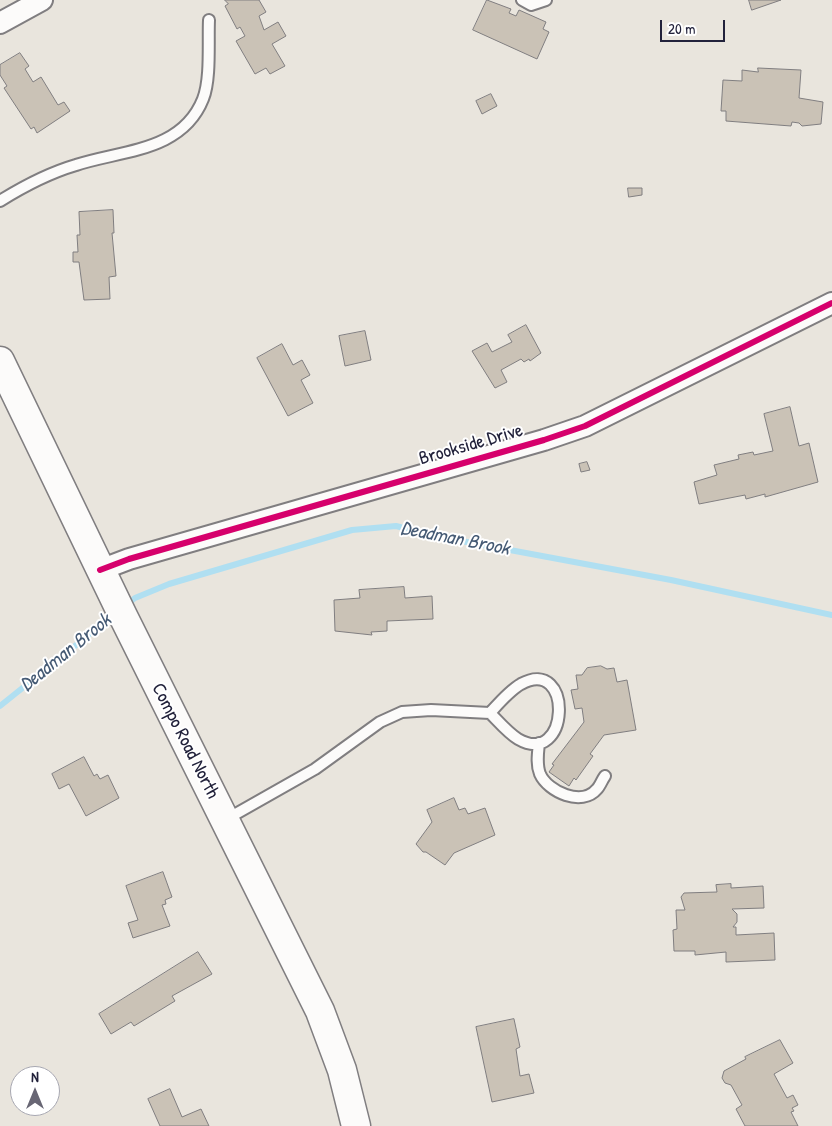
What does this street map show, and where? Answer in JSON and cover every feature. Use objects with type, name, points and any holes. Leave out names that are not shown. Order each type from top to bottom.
[{"type":"main road","name":"Compo Road North","points":[[0,361],[118,607],[320,1011],[342,1070],[356,1126]]},
{"type":"street","points":[[0,23],[42,0]]},
{"type":"street","name":"Brookside Drive","points":[[100,570],[129,559],[544,440],[585,426],[832,304]]},
{"type":"lane","points":[[522,0],[531,5],[546,0]]},
{"type":"lane","points":[[0,201],[55,172],[78,164],[139,150],[178,132],[193,116],[203,99],[207,78],[209,20]]},
{"type":"lane","points":[[224,820],[315,769],[380,722],[402,712],[431,710],[490,713],[518,739],[530,743],[548,740],[554,733],[559,721],[558,700],[551,684],[542,680],[531,680],[520,685],[490,713]]},
{"type":"lane","points":[[539,743],[538,768],[541,776],[558,792],[567,796],[588,795],[597,790],[605,776]]},
{"type":"building","points":[[225,0],[259,0],[266,12],[259,16],[264,30],[278,22],[286,36],[272,44],[285,66],[270,74],[266,68],[255,74],[236,41],[245,36],[240,27],[237,29],[225,6],[228,4]]},
{"type":"building","points":[[487,0],[511,9],[509,13],[516,16],[519,10],[546,22],[543,29],[549,32],[537,59],[473,30]]},
{"type":"building","points":[[749,0],[781,0],[752,10]]},
{"type":"building","points":[[20,53],[29,66],[25,69],[33,82],[41,77],[58,105],[64,102],[70,111],[37,133],[34,127],[31,129],[4,88],[7,86],[0,75],[0,65]]},
{"type":"building","points":[[758,68],[801,70],[799,98],[823,102],[821,124],[802,126],[799,123],[792,122],[791,126],[726,121],[726,111],[721,111],[723,80],[742,81],[742,70],[758,72]]},
{"type":"building","points":[[491,94],[497,106],[482,114],[476,101]]},
{"type":"building","points":[[628,188],[642,188],[642,195],[629,197]]},
{"type":"building","points":[[113,210],[114,233],[112,233],[116,276],[109,277],[110,299],[84,300],[79,262],[73,262],[73,252],[78,252],[77,235],[80,235],[79,212]]},
{"type":"building","points":[[526,325],[541,353],[530,361],[529,359],[524,362],[521,359],[501,370],[507,382],[495,388],[472,351],[487,343],[492,352],[512,342],[508,335]]},
{"type":"building","points":[[365,331],[371,360],[345,366],[339,336]]},
{"type":"building","points":[[282,344],[293,365],[302,360],[310,375],[301,380],[313,403],[288,416],[257,358]]},
{"type":"building","points":[[790,407],[799,446],[809,443],[818,482],[765,497],[765,494],[746,499],[745,495],[699,504],[694,482],[717,475],[714,465],[739,459],[738,455],[753,452],[754,455],[773,451],[764,414]]},
{"type":"building","points":[[587,462],[590,470],[581,472],[579,464]]},
{"type":"building","points":[[404,587],[405,598],[432,596],[433,619],[387,621],[387,631],[371,632],[372,635],[335,631],[334,600],[360,598],[359,590]]},
{"type":"building","points":[[601,666],[607,669],[614,668],[617,682],[627,680],[636,730],[604,735],[590,754],[593,756],[576,780],[574,778],[569,786],[549,772],[554,765],[552,764],[584,722],[582,708],[575,709],[571,690],[578,689],[576,675],[582,675],[587,668]]},
{"type":"building","points":[[84,757],[94,776],[97,774],[100,779],[108,775],[119,798],[86,816],[69,784],[59,789],[52,774]]},
{"type":"building","points":[[454,798],[459,810],[465,808],[468,814],[485,808],[495,835],[454,853],[445,865],[426,852],[423,852],[416,844],[432,822],[427,810]]},
{"type":"building","points":[[163,872],[172,897],[165,900],[166,904],[162,905],[170,926],[133,938],[128,923],[138,920],[126,886]]},
{"type":"building","points":[[731,884],[731,888],[763,886],[764,908],[732,909],[737,914],[737,922],[733,927],[736,927],[736,935],[774,933],[775,960],[726,962],[726,952],[695,955],[695,951],[674,951],[673,930],[677,929],[676,910],[685,910],[681,897],[684,893],[717,892],[716,885]]},
{"type":"building","points":[[198,952],[212,974],[172,996],[175,1001],[134,1026],[131,1022],[111,1034],[99,1014]]},
{"type":"building","points":[[514,1019],[520,1047],[516,1049],[520,1076],[529,1074],[534,1093],[492,1102],[476,1027]]},
{"type":"building","points":[[780,1040],[793,1063],[774,1074],[787,1098],[793,1095],[798,1105],[792,1108],[794,1111],[791,1112],[798,1126],[745,1126],[736,1109],[742,1105],[731,1085],[725,1083],[722,1078],[724,1071],[746,1059],[745,1057]]},
{"type":"building","points":[[170,1089],[182,1117],[201,1109],[209,1126],[160,1126],[148,1099]]},
{"type":"waterway","name":"Deadman Brook","points":[[126,605],[135,598],[169,584],[352,530],[396,526],[440,537],[671,580],[832,615]]},
{"type":"waterway","name":"Deadman Brook","points":[[0,706],[116,613]]},
{"type":"cycle path","points":[[100,570],[129,559],[544,440],[585,426],[832,303]]}]
